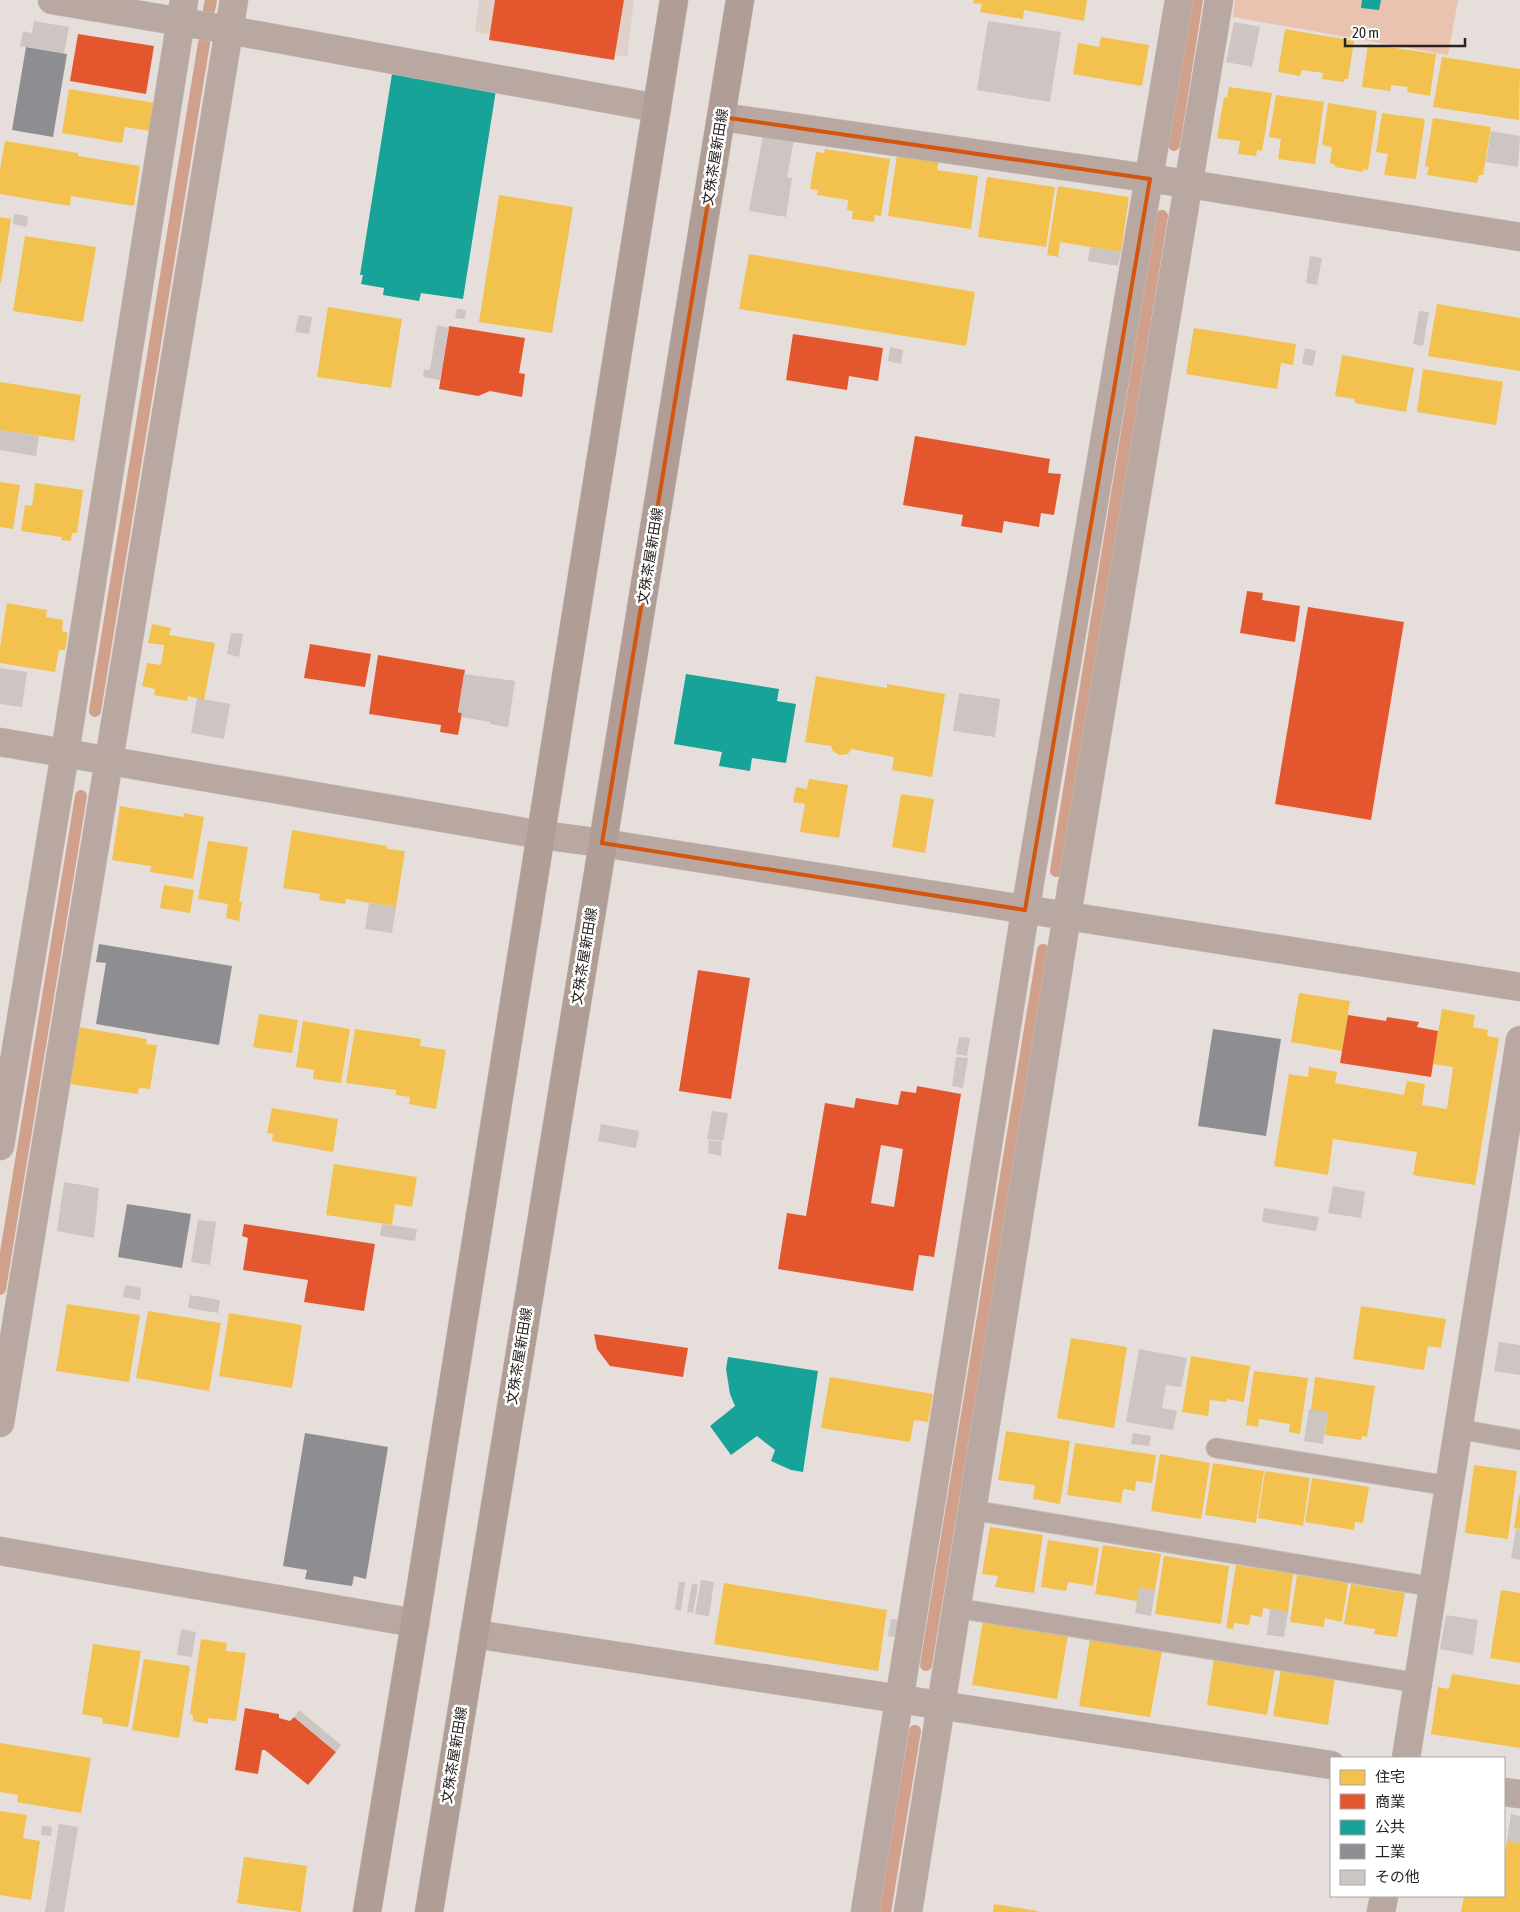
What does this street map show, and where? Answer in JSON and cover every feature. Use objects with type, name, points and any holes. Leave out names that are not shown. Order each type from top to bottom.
[{"type":"main road","points":[[367,1912],[416,1623],[674,0]]},
{"type":"main road","name":"文殊茶屋新田線","points":[[429,1912],[740,0]]},
{"type":"street","points":[[52,0],[182,11],[229,30],[656,108]]},
{"type":"street","points":[[0,1423],[234,0]]},
{"type":"street","points":[[865,1912],[1026,910],[1179,0]]},
{"type":"street","points":[[908,1912],[1067,915],[1219,0]]},
{"type":"street","points":[[0,1146],[65,754],[182,11]]},
{"type":"street","points":[[722,117],[1189,184],[1520,237]]},
{"type":"street","points":[[0,742],[542,835],[1067,915],[1520,988]]},
{"type":"street","points":[[1406,1757],[1520,1040]]},
{"type":"street","points":[[0,1551],[416,1623]]},
{"type":"street","points":[[474,1634],[1330,1765]]},
{"type":"street","points":[[1505,1792],[1520,1794]]},
{"type":"street","points":[[1381,1912],[1384,1897]]},
{"type":"lane","points":[[1458,1429],[1520,1440]]},
{"type":"lane","points":[[1216,1448],[1449,1486]]},
{"type":"lane","points":[[972,1510],[1434,1586]]},
{"type":"lane","points":[[956,1608],[1418,1683]]},
{"type":"highlighted area","points":[[722,117],[1150,179],[1025,910],[602,843]]},
{"type":"shaded area","points":[[479,0],[634,0],[627,57],[475,32]]},
{"type":"shaded area","points":[[1235,0],[1458,0],[1448,55],[1233,17]]},
{"type":"building: 住宅","points":[[974,0],[1087,0],[1084,21],[1024,10],[1023,19],[980,12],[982,4],[973,3]]},
{"type":"building: 住宅","points":[[1285,29],[1354,41],[1348,79],[1345,79],[1344,82],[1322,79],[1323,73],[1302,70],[1300,76],[1278,72]]},
{"type":"building: 住宅","points":[[1101,37],[1149,45],[1142,86],[1073,74],[1078,43],[1099,47]]},
{"type":"building: 住宅","points":[[1368,44],[1436,54],[1430,96],[1407,92],[1408,87],[1391,85],[1390,91],[1362,87]]},
{"type":"building: 住宅","points":[[1442,57],[1520,69],[1519,120],[1433,107]]},
{"type":"building: 住宅","points":[[1229,87],[1272,93],[1262,151],[1257,150],[1256,156],[1238,154],[1240,141],[1217,138],[1224,97],[1227,98]]},
{"type":"building: 住宅","points":[[69,89],[155,103],[151,131],[125,127],[122,143],[62,133]]},
{"type":"building: 住宅","points":[[1276,95],[1324,102],[1315,164],[1278,159],[1281,139],[1269,137]]},
{"type":"building: 住宅","points":[[1328,103],[1377,111],[1368,170],[1363,169],[1363,172],[1335,167],[1335,165],[1330,163],[1332,147],[1322,145]]},
{"type":"building: 住宅","points":[[1382,113],[1425,119],[1416,179],[1384,175],[1388,154],[1376,152]]},
{"type":"building: 住宅","points":[[1433,118],[1491,127],[1483,175],[1479,175],[1477,183],[1427,175],[1429,167],[1425,166]]},
{"type":"building: 住宅","points":[[5,141],[140,166],[134,206],[71,196],[70,206],[0,194],[0,170]]},
{"type":"building: 住宅","points":[[825,149],[890,159],[881,216],[875,215],[874,222],[852,219],[853,211],[847,210],[848,200],[817,195],[818,190],[810,189],[816,152],[824,153]]},
{"type":"building: 住宅","points":[[897,155],[939,161],[937,170],[978,176],[971,229],[888,216]]},
{"type":"building: 住宅","points":[[987,177],[1055,187],[1046,247],[978,237]]},
{"type":"building: 住宅","points":[[1058,186],[1129,197],[1121,252],[1060,242],[1058,257],[1047,255]]},
{"type":"building: 住宅","points":[[499,195],[573,207],[552,333],[479,322]]},
{"type":"building: 住宅","points":[[0,217],[11,219],[1,283],[0,283]]},
{"type":"building: 住宅","points":[[25,236],[96,247],[83,322],[13,311]]},
{"type":"building: 住宅","points":[[749,254],[975,292],[966,346],[739,309]]},
{"type":"building: 住宅","points":[[1437,304],[1520,318],[1520,371],[1428,356]]},
{"type":"building: 住宅","points":[[328,307],[402,319],[391,388],[317,377]]},
{"type":"building: 住宅","points":[[1194,328],[1296,344],[1293,365],[1281,363],[1277,389],[1186,374]]},
{"type":"building: 住宅","points":[[1342,355],[1414,368],[1406,412],[1355,403],[1355,399],[1335,396]]},
{"type":"building: 住宅","points":[[1423,369],[1503,382],[1496,425],[1417,412]]},
{"type":"building: 住宅","points":[[0,382],[81,395],[74,441],[0,430]]},
{"type":"building: 住宅","points":[[0,482],[20,485],[13,529],[0,527]]},
{"type":"building: 住宅","points":[[35,483],[83,490],[77,533],[72,533],[71,541],[61,540],[62,537],[21,531],[25,505],[32,506]]},
{"type":"building: 住宅","points":[[7,603],[47,610],[46,617],[63,620],[62,631],[68,633],[65,650],[59,650],[55,672],[0,663],[0,647]]},
{"type":"building: 住宅","points":[[152,624],[171,628],[169,635],[215,643],[204,700],[188,696],[187,701],[154,695],[155,689],[142,686],[147,663],[161,665],[164,645],[148,643]]},
{"type":"building: 住宅","points":[[816,676],[887,688],[887,684],[945,694],[932,777],[892,770],[894,757],[851,749],[848,754],[839,755],[833,751],[831,746],[805,742]]},
{"type":"building: 住宅","points":[[809,779],[848,785],[839,838],[800,832],[805,804],[793,802],[796,787],[807,789]]},
{"type":"building: 住宅","points":[[901,794],[934,799],[925,853],[892,847]]},
{"type":"building: 住宅","points":[[120,806],[183,817],[184,813],[204,817],[193,879],[150,872],[151,866],[112,860]]},
{"type":"building: 住宅","points":[[292,830],[387,846],[387,849],[405,851],[396,907],[346,899],[345,904],[319,900],[320,894],[283,888]]},
{"type":"building: 住宅","points":[[208,841],[248,847],[239,901],[242,902],[239,921],[226,918],[228,904],[198,899]]},
{"type":"building: 住宅","points":[[164,885],[194,890],[190,913],[160,908]]},
{"type":"building: 住宅","points":[[1299,993],[1350,1001],[1342,1051],[1291,1042]]},
{"type":"building: 住宅","points":[[1442,1009],[1475,1015],[1473,1027],[1488,1030],[1487,1036],[1499,1038],[1475,1185],[1413,1175],[1417,1152],[1333,1139],[1328,1175],[1274,1166],[1289,1074],[1308,1077],[1309,1067],[1337,1072],[1335,1083],[1404,1095],[1407,1081],[1425,1084],[1422,1105],[1447,1109],[1453,1067],[1433,1064]]},
{"type":"building: 住宅","points":[[259,1014],[298,1020],[292,1053],[253,1047]]},
{"type":"building: 住宅","points":[[303,1021],[350,1029],[341,1083],[313,1079],[314,1070],[296,1067]]},
{"type":"building: 住宅","points":[[78,1027],[147,1039],[146,1044],[157,1045],[150,1089],[139,1088],[138,1094],[69,1084]]},
{"type":"building: 住宅","points":[[355,1029],[421,1039],[420,1046],[446,1050],[436,1109],[409,1104],[410,1097],[396,1095],[396,1090],[346,1083]]},
{"type":"building: 住宅","points":[[272,1108],[338,1119],[333,1152],[272,1141],[273,1134],[267,1133]]},
{"type":"building: 住宅","points":[[334,1164],[417,1177],[412,1207],[395,1204],[392,1225],[326,1215]]},
{"type":"building: 住宅","points":[[67,1304],[140,1315],[129,1382],[56,1371]]},
{"type":"building: 住宅","points":[[1361,1306],[1446,1319],[1441,1348],[1428,1346],[1424,1370],[1353,1359]]},
{"type":"building: 住宅","points":[[148,1311],[221,1323],[209,1391],[136,1378]]},
{"type":"building: 住宅","points":[[229,1313],[302,1325],[292,1388],[219,1376]]},
{"type":"building: 住宅","points":[[1071,1338],[1127,1347],[1114,1428],[1057,1418]]},
{"type":"building: 住宅","points":[[1191,1356],[1250,1366],[1244,1402],[1227,1399],[1227,1402],[1210,1400],[1208,1416],[1182,1412]]},
{"type":"building: 住宅","points":[[1254,1371],[1308,1378],[1300,1434],[1289,1432],[1290,1424],[1259,1419],[1258,1427],[1246,1425]]},
{"type":"building: 住宅","points":[[830,1377],[933,1394],[928,1422],[914,1420],[910,1442],[821,1428]]},
{"type":"building: 住宅","points":[[1315,1377],[1375,1386],[1367,1437],[1362,1436],[1361,1440],[1325,1435],[1328,1412],[1311,1410]]},
{"type":"building: 住宅","points":[[1006,1431],[1070,1441],[1060,1504],[1033,1499],[1035,1485],[998,1480]]},
{"type":"building: 住宅","points":[[1075,1443],[1156,1455],[1152,1483],[1136,1481],[1135,1491],[1123,1489],[1121,1503],[1067,1495]]},
{"type":"building: 住宅","points":[[1160,1454],[1210,1463],[1201,1519],[1151,1511]]},
{"type":"building: 住宅","points":[[1213,1463],[1264,1471],[1256,1523],[1205,1515]]},
{"type":"building: 住宅","points":[[1474,1465],[1517,1471],[1508,1539],[1465,1533]]},
{"type":"building: 住宅","points":[[1265,1471],[1310,1478],[1303,1526],[1258,1518]]},
{"type":"building: 住宅","points":[[1312,1478],[1369,1487],[1363,1523],[1355,1522],[1354,1530],[1305,1522]]},
{"type":"building: 住宅","points":[[1520,1495],[1520,1529],[1514,1528]]},
{"type":"building: 住宅","points":[[990,1527],[1043,1535],[1034,1593],[995,1587],[998,1576],[982,1574]]},
{"type":"building: 住宅","points":[[1048,1540],[1099,1548],[1093,1586],[1068,1582],[1066,1591],[1041,1587]]},
{"type":"building: 住宅","points":[[1103,1545],[1161,1554],[1155,1590],[1139,1588],[1137,1601],[1095,1594]]},
{"type":"building: 住宅","points":[[1164,1556],[1229,1566],[1221,1624],[1155,1614]]},
{"type":"building: 住宅","points":[[1236,1565],[1293,1574],[1288,1612],[1263,1608],[1262,1617],[1251,1615],[1249,1625],[1234,1623],[1233,1629],[1226,1628]]},
{"type":"building: 住宅","points":[[1297,1575],[1348,1583],[1342,1622],[1325,1618],[1324,1627],[1290,1622]]},
{"type":"building: 住宅","points":[[724,1583],[887,1610],[878,1671],[714,1644]]},
{"type":"building: 住宅","points":[[1351,1584],[1405,1593],[1397,1637],[1374,1634],[1375,1629],[1344,1624]]},
{"type":"building: 住宅","points":[[1501,1590],[1520,1593],[1520,1663],[1490,1658]]},
{"type":"building: 住宅","points":[[983,1621],[1068,1635],[1057,1699],[972,1685]]},
{"type":"building: 住宅","points":[[201,1639],[227,1643],[226,1651],[246,1653],[236,1721],[208,1718],[208,1724],[193,1721],[193,1715],[190,1714]]},
{"type":"building: 住宅","points":[[1090,1639],[1162,1651],[1150,1717],[1079,1706]]},
{"type":"building: 住宅","points":[[93,1644],[141,1651],[128,1727],[102,1723],[103,1718],[82,1714]]},
{"type":"building: 住宅","points":[[1214,1658],[1275,1668],[1267,1715],[1207,1705]]},
{"type":"building: 住宅","points":[[144,1659],[190,1666],[179,1738],[132,1730]]},
{"type":"building: 住宅","points":[[1281,1669],[1335,1678],[1328,1725],[1273,1716]]},
{"type":"building: 住宅","points":[[1452,1674],[1520,1685],[1520,1748],[1431,1734],[1438,1687],[1449,1689]]},
{"type":"building: 住宅","points":[[0,1743],[91,1758],[81,1813],[17,1802],[18,1795],[0,1792]]},
{"type":"building: 住宅","points":[[0,1811],[27,1815],[23,1838],[40,1841],[31,1900],[0,1895]]},
{"type":"building: 住宅","points":[[1507,1841],[1520,1843],[1520,1912],[1461,1912],[1464,1897],[1505,1897],[1505,1854]]},
{"type":"building: 住宅","points":[[244,1857],[307,1866],[301,1912],[237,1903]]},
{"type":"building: 住宅","points":[[994,1904],[1038,1911],[1038,1912],[993,1912]]},
{"type":"building: 商業","points":[[495,0],[624,0],[614,60],[489,40]]},
{"type":"building: 商業","points":[[78,34],[154,46],[146,94],[70,81]]},
{"type":"building: 商業","points":[[449,326],[525,338],[519,373],[525,374],[522,397],[490,391],[478,396],[439,389]]},
{"type":"building: 商業","points":[[793,334],[883,348],[878,381],[849,376],[847,390],[786,380]]},
{"type":"building: 商業","points":[[915,436],[1050,459],[1048,473],[1061,474],[1054,515],[1041,513],[1039,527],[1004,521],[1002,533],[961,526],[963,515],[903,505]]},
{"type":"building: 商業","points":[[1247,591],[1263,593],[1262,600],[1300,606],[1295,642],[1240,633]]},
{"type":"building: 商業","points":[[1308,607],[1404,622],[1371,820],[1275,804]]},
{"type":"building: 商業","points":[[310,644],[371,654],[365,687],[304,678]]},
{"type":"building: 商業","points":[[378,655],[465,670],[458,712],[462,713],[458,735],[440,732],[441,725],[369,714]]},
{"type":"building: 商業","points":[[698,970],[750,978],[731,1099],[679,1091]]},
{"type":"building: 商業","points":[[1348,1015],[1386,1021],[1387,1017],[1419,1022],[1417,1027],[1438,1031],[1431,1077],[1340,1063]]},
{"type":"building: 商業","points":[[917,1086],[961,1094],[934,1257],[919,1255],[913,1291],[778,1269],[787,1213],[806,1216],[825,1103],[854,1108],[856,1098],[898,1105],[901,1091],[916,1093]],"holes":[[[881,1145],[903,1149],[894,1207],[871,1203]]]},
{"type":"building: 商業","points":[[244,1224],[375,1244],[364,1311],[304,1302],[308,1280],[243,1270],[248,1238],[242,1236]]},
{"type":"building: 商業","points":[[594,1334],[688,1348],[683,1377],[610,1366],[597,1349]]},
{"type":"building: 商業","points":[[245,1708],[279,1714],[279,1718],[290,1721],[294,1717],[336,1752],[308,1785],[265,1750],[262,1750],[258,1774],[235,1770]]},
{"type":"building: 公共","points":[[1362,0],[1381,0],[1379,10],[1361,8]]},
{"type":"building: 公共","points":[[392,74],[496,90],[463,299],[421,293],[419,301],[383,295],[384,288],[361,284],[363,275],[360,275]]},
{"type":"building: 公共","points":[[686,674],[779,689],[777,701],[796,704],[786,763],[752,758],[750,771],[719,766],[722,752],[674,744]]},
{"type":"building: 公共","points":[[728,1357],[818,1371],[803,1472],[791,1470],[771,1461],[775,1450],[757,1436],[731,1455],[710,1426],[735,1406],[730,1394],[726,1369]]},
{"type":"building: 工業","points":[[26,47],[67,54],[53,137],[12,130]]},
{"type":"building: 工業","points":[[99,944],[232,966],[219,1045],[96,1024],[106,963],[96,962]]},
{"type":"building: 工業","points":[[1213,1029],[1281,1039],[1266,1136],[1198,1126]]},
{"type":"building: 工業","points":[[127,1204],[191,1214],[182,1268],[118,1257]]},
{"type":"building: 工業","points":[[305,1433],[388,1447],[366,1579],[354,1576],[352,1586],[305,1579],[307,1570],[283,1566]]},
{"type":"building: その他","points":[[34,21],[69,27],[64,53],[20,46],[23,31],[32,33]]},
{"type":"building: その他","points":[[988,21],[1061,32],[1050,102],[977,90]]},
{"type":"building: その他","points":[[1234,22],[1260,27],[1252,67],[1226,62]]},
{"type":"building: その他","points":[[1491,131],[1520,136],[1518,167],[1486,162]]},
{"type":"building: その他","points":[[763,135],[794,140],[787,177],[792,178],[786,217],[749,211]]},
{"type":"building: その他","points":[[14,214],[28,216],[27,227],[13,224]]},
{"type":"building: その他","points":[[1090,247],[1121,252],[1118,266],[1088,261]]},
{"type":"building: その他","points":[[1310,256],[1322,258],[1317,285],[1306,283]]},
{"type":"building: その他","points":[[457,309],[466,310],[465,319],[455,318]]},
{"type":"building: その他","points":[[1419,311],[1429,312],[1423,346],[1413,344]]},
{"type":"building: その他","points":[[299,315],[312,317],[309,334],[295,332]]},
{"type":"building: その他","points":[[437,325],[449,328],[440,380],[423,377],[424,369],[430,370]]},
{"type":"building: その他","points":[[890,347],[903,350],[901,364],[888,361]]},
{"type":"building: その他","points":[[1305,348],[1316,351],[1313,366],[1302,364]]},
{"type":"building: その他","points":[[0,430],[39,436],[36,456],[0,450]]},
{"type":"building: その他","points":[[231,633],[243,634],[239,657],[227,654]]},
{"type":"building: その他","points":[[0,668],[27,672],[22,707],[0,704]]},
{"type":"building: その他","points":[[464,674],[515,681],[508,727],[461,717],[462,713],[458,712]]},
{"type":"building: その他","points":[[959,693],[1000,699],[995,737],[953,731]]},
{"type":"building: その他","points":[[197,698],[230,704],[224,739],[191,733]]},
{"type":"building: その他","points":[[369,903],[396,907],[392,933],[365,929]]},
{"type":"building: その他","points":[[959,1037],[970,1038],[967,1056],[956,1054]]},
{"type":"building: その他","points":[[956,1057],[968,1058],[963,1088],[952,1086]]},
{"type":"building: その他","points":[[712,1111],[728,1113],[723,1141],[707,1139]]},
{"type":"building: その他","points":[[601,1124],[639,1131],[636,1148],[598,1141]]},
{"type":"building: その他","points":[[709,1140],[722,1142],[721,1156],[708,1153]]},
{"type":"building: その他","points":[[64,1182],[99,1188],[94,1238],[57,1231]]},
{"type":"building: その他","points":[[1333,1186],[1365,1192],[1361,1218],[1328,1213]]},
{"type":"building: その他","points":[[1264,1208],[1319,1217],[1316,1231],[1262,1222]]},
{"type":"building: その他","points":[[198,1220],[216,1222],[210,1265],[191,1262]]},
{"type":"building: その他","points":[[382,1224],[417,1229],[415,1241],[380,1236]]},
{"type":"building: その他","points":[[125,1285],[141,1288],[140,1300],[123,1297]]},
{"type":"building: その他","points":[[190,1295],[220,1300],[218,1313],[188,1308]]},
{"type":"building: その他","points":[[1499,1342],[1520,1345],[1520,1375],[1494,1371]]},
{"type":"building: その他","points":[[1139,1349],[1187,1358],[1181,1387],[1166,1385],[1162,1408],[1177,1411],[1173,1430],[1126,1422]]},
{"type":"building: その他","points":[[1309,1409],[1328,1412],[1323,1444],[1304,1441]]},
{"type":"building: その他","points":[[1133,1433],[1151,1436],[1149,1446],[1131,1444]]},
{"type":"building: その他","points":[[1516,1529],[1520,1530],[1520,1560],[1511,1558]]},
{"type":"building: その他","points":[[701,1580],[714,1582],[709,1616],[695,1614]]},
{"type":"building: その他","points":[[679,1582],[685,1582],[681,1611],[675,1609]]},
{"type":"building: その他","points":[[692,1583],[698,1585],[693,1613],[687,1612]]},
{"type":"building: その他","points":[[1139,1588],[1155,1590],[1151,1616],[1135,1613]]},
{"type":"building: その他","points":[[1270,1609],[1288,1612],[1284,1637],[1267,1635]]},
{"type":"building: その他","points":[[1446,1615],[1478,1620],[1473,1655],[1440,1649]]},
{"type":"building: その他","points":[[891,1619],[898,1620],[895,1637],[888,1636]]},
{"type":"building: その他","points":[[181,1629],[196,1632],[192,1657],[177,1655]]},
{"type":"building: その他","points":[[299,1710],[341,1745],[336,1752],[294,1717]]},
{"type":"building: その他","points":[[1511,1814],[1520,1816],[1520,1843],[1507,1841]]},
{"type":"building: その他","points":[[59,1824],[78,1827],[64,1912],[45,1912]]},
{"type":"building: その他","points":[[42,1826],[52,1827],[51,1836],[41,1835]]},
{"type":"waterway","points":[[209,10],[211,0]]},
{"type":"waterway","points":[[1174,145],[1197,0]]},
{"type":"waterway","points":[[95,711],[204,43]]},
{"type":"waterway","points":[[1056,871],[1162,216]]},
{"type":"waterway","points":[[0,1289],[81,796]]},
{"type":"waterway","points":[[926,1665],[1043,950]]},
{"type":"waterway","points":[[885,1912],[915,1731]]}]
